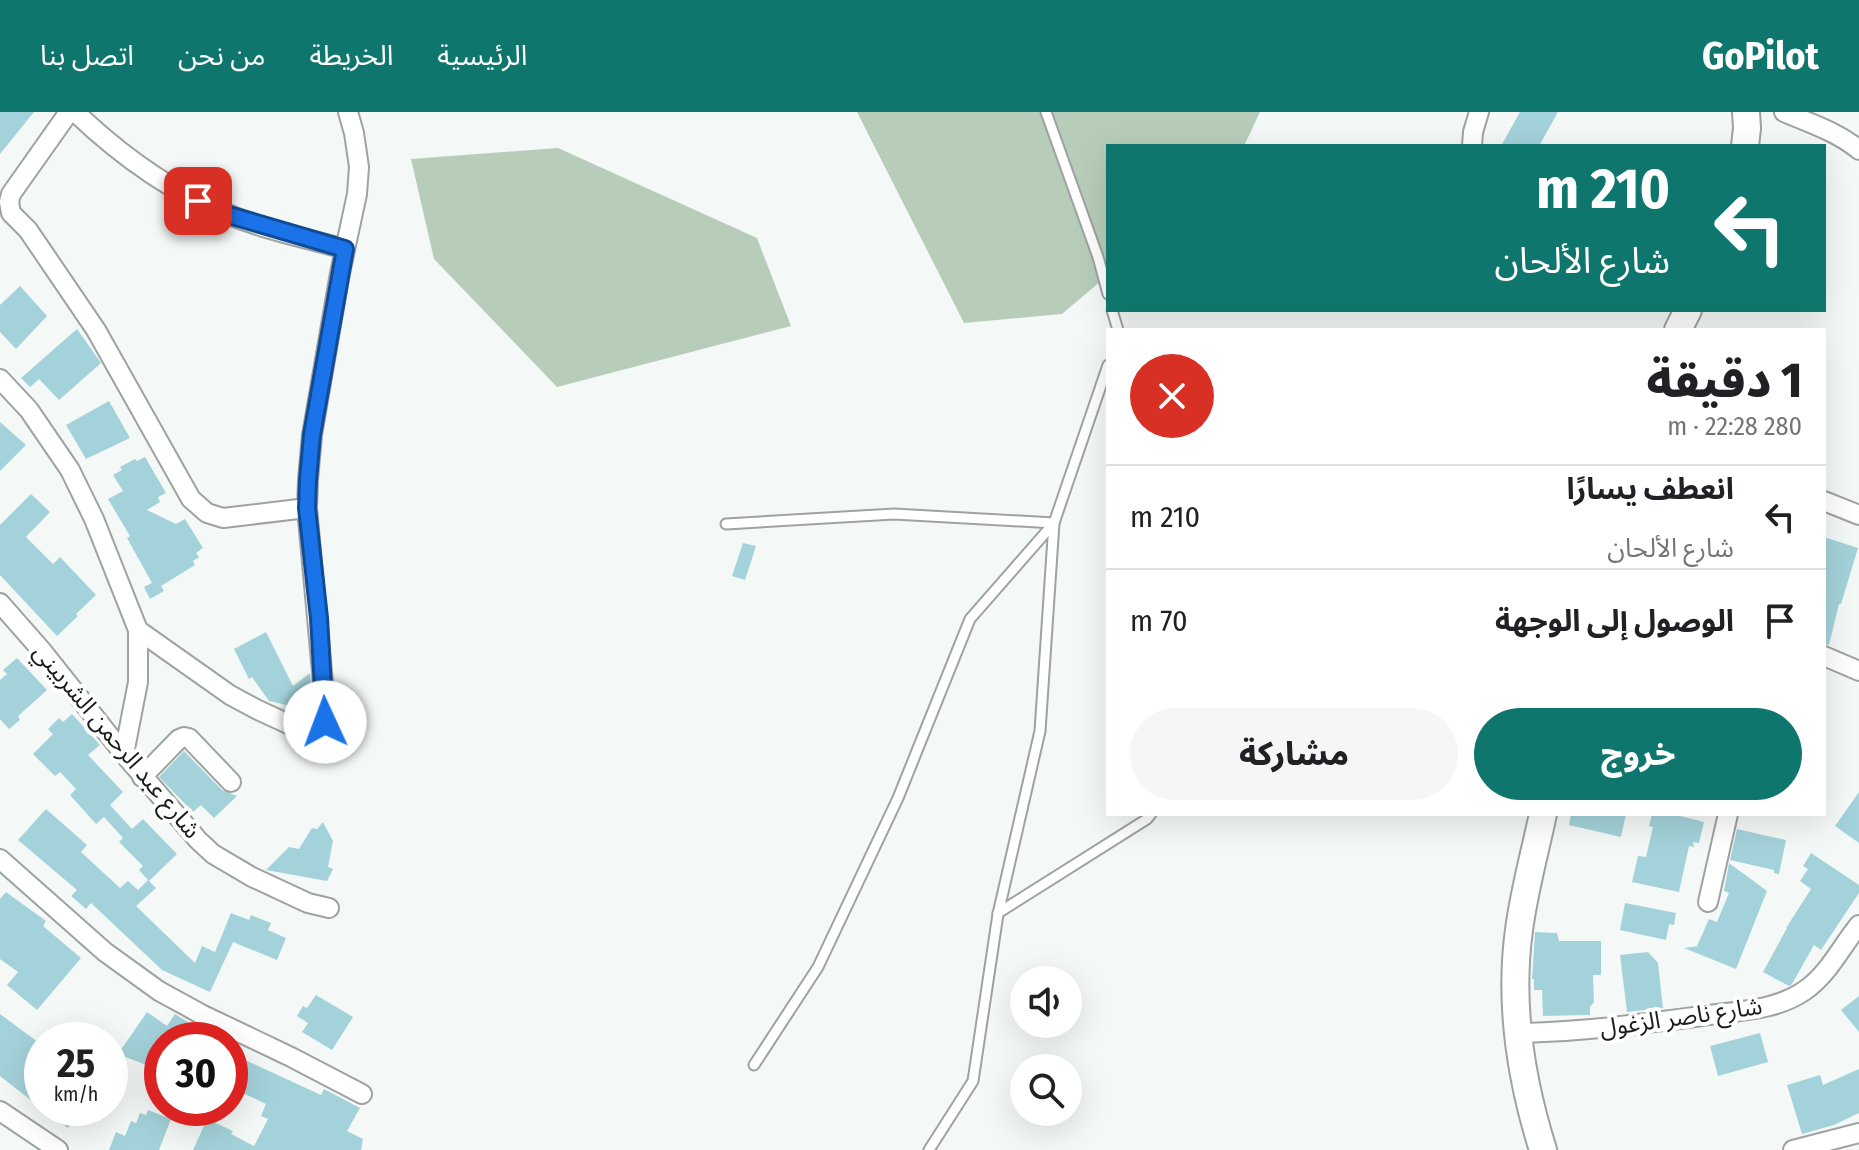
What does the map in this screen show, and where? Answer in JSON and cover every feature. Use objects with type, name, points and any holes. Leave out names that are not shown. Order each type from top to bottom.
[{"type":"street","points":[[69,112],[11,194],[11,213],[28,230],[96,330],[191,499],[207,513],[223,518],[307,508]]},
{"type":"street","points":[[75,112],[147,170],[198,201],[229,215],[345,249]]},
{"type":"street","points":[[138,630],[230,695],[258,710],[297,728],[310,731],[323,727],[326,715],[307,508],[312,435],[357,194],[359,167],[348,112]]},
{"type":"street","points":[[1472,144],[1479,112]]},
{"type":"street","points":[[1745,144],[1746,112]]},
{"type":"street","points":[[1784,112],[1859,150]]},
{"type":"street","points":[[0,379],[29,410],[70,470],[94,519],[138,630],[138,682],[124,754]]},
{"type":"street","points":[[1826,502],[1859,515]]},
{"type":"street","name":"شارع عبد الرحمن الشربيني","points":[[0,603],[142,777],[213,854],[282,892],[329,908]]},
{"type":"street","points":[[1826,657],[1859,671]]},
{"type":"street","points":[[142,777],[184,737],[189,738],[231,782]]},
{"type":"street","points":[[1543,816],[1519,930],[1516,967],[1518,1033],[1532,1114],[1543,1150]]},
{"type":"street","points":[[1708,902],[1728,816]]},
{"type":"street","points":[[0,859],[105,952],[159,991],[362,1094]]},
{"type":"street","name":"شارع ناصر الزغول","points":[[1518,1033],[1628,1025],[1778,1004],[1804,991],[1821,976],[1859,925]]},
{"type":"street","points":[[0,1111],[58,1150]]},
{"type":"street","points":[[1793,1150],[1859,1133]]},
{"type":"lane","points":[[1046,112],[1106,287]]},
{"type":"lane","points":[[929,1150],[973,1081],[998,913],[1040,731],[1054,523],[1106,371]]},
{"type":"lane","points":[[726,524],[894,514],[1054,523]]},
{"type":"lane","points":[[754,1065],[825,953],[898,798],[970,619],[1054,523]]},
{"type":"lane","points":[[998,913],[1149,816]]},
{"type":"green space","points":[[857,112],[1260,112],[1245,144],[1106,144],[1106,277],[1062,314],[964,323]]},
{"type":"green space","points":[[558,148],[757,238],[791,326],[557,387],[434,259],[411,159]]},
{"type":"building","points":[[0,112],[34,112],[0,154]]},
{"type":"building","points":[[1520,112],[1558,112],[1540,144],[1502,144]]},
{"type":"building","points":[[20,286],[47,316],[16,349],[0,332],[0,305]]},
{"type":"building","points":[[77,329],[101,363],[59,400],[39,379],[30,387],[21,378]]},
{"type":"building","points":[[109,401],[130,438],[86,459],[66,425]]},
{"type":"building","points":[[0,422],[26,445],[0,471]]},
{"type":"building","points":[[145,457],[166,493],[158,497],[160,502],[147,510],[176,524],[185,519],[203,548],[196,553],[199,557],[193,561],[195,565],[161,586],[164,591],[150,599],[144,587],[152,583],[108,499],[123,491],[113,475],[122,470],[120,467]]},
{"type":"building","points":[[31,494],[50,512],[26,537],[53,564],[60,557],[96,595],[57,636],[0,575],[0,525]]},
{"type":"building","points":[[1826,538],[1858,548],[1829,645],[1826,644]]},
{"type":"building","points":[[743,543],[756,546],[745,580],[732,576]]},
{"type":"building","points":[[266,632],[293,686],[310,673],[313,708],[308,710],[269,701],[252,677],[249,679],[234,649]]},
{"type":"building","points":[[17,658],[47,690],[18,716],[20,720],[9,729],[0,719],[0,680],[7,674],[3,670]]},
{"type":"building","points":[[72,714],[100,745],[88,755],[123,792],[110,805],[132,829],[143,819],[177,854],[149,881],[156,888],[136,906],[195,963],[202,946],[215,952],[231,913],[249,920],[251,915],[271,923],[268,930],[286,938],[277,960],[233,942],[210,992],[162,970],[91,903],[86,909],[71,896],[77,890],[18,840],[46,809],[87,845],[81,852],[120,888],[128,881],[138,890],[148,880],[139,870],[143,866],[119,842],[123,838],[104,817],[96,824],[70,795],[76,789],[60,772],[55,776],[33,754],[53,734],[48,729],[59,718],[63,722]]},
{"type":"building","points":[[184,751],[222,790],[237,796],[214,818],[201,805],[193,812],[159,777]]},
{"type":"building","points":[[1859,792],[1859,843],[1835,826]]},
{"type":"building","points":[[1571,816],[1626,816],[1621,837],[1569,825]]},
{"type":"building","points":[[1652,816],[1680,816],[1704,822],[1699,843],[1693,842],[1694,847],[1689,846],[1679,892],[1632,882],[1638,856],[1646,857],[1653,827],[1649,826]]},
{"type":"building","points":[[323,822],[333,841],[328,867],[333,869],[327,881],[266,870],[289,847],[299,849],[312,828],[317,829]]},
{"type":"building","points":[[1737,829],[1786,840],[1779,874],[1774,870],[1730,860]]},
{"type":"building","points":[[1811,853],[1859,885],[1859,893],[1821,950],[1814,945],[1789,986],[1763,972],[1811,889],[1800,881],[1808,869],[1803,866]]},
{"type":"building","points":[[1729,863],[1767,891],[1736,969],[1684,948],[1699,946],[1709,919],[1717,922],[1729,893],[1724,891]]},
{"type":"building","points":[[6,892],[46,921],[43,926],[81,958],[37,1010],[7,985],[18,972],[0,959],[0,899]]},
{"type":"building","points":[[1625,903],[1676,913],[1674,925],[1669,924],[1666,940],[1620,930]]},
{"type":"building","points":[[1535,932],[1557,933],[1559,941],[1601,941],[1601,975],[1593,975],[1594,1002],[1590,1015],[1543,1016],[1542,990],[1534,990],[1532,979]]},
{"type":"building","points":[[1648,952],[1658,963],[1663,1008],[1627,1012],[1620,955]]},
{"type":"building","points":[[316,995],[353,1017],[332,1050],[302,1032],[308,1023],[297,1016]]},
{"type":"building","points":[[1859,996],[1859,1032],[1841,1010]]},
{"type":"building","points":[[147,1012],[161,1022],[144,1022],[144,1064],[128,1058],[128,1040]]},
{"type":"building","points":[[0,1014],[24,1032],[24,1094],[0,1076]]},
{"type":"building","points":[[175,1014],[188,1022],[170,1022]]},
{"type":"building","points":[[1760,1033],[1768,1062],[1718,1076],[1710,1046]]},
{"type":"building","points":[[248,1061],[321,1095],[324,1089],[360,1108],[347,1131],[363,1139],[361,1150],[193,1150],[204,1126],[222,1126],[254,1146],[268,1119],[261,1116],[266,1104],[248,1096]]},
{"type":"building","points":[[1859,1069],[1859,1113],[1834,1125],[1802,1134],[1787,1085],[1820,1075],[1823,1085]]},
{"type":"building","points":[[140,1113],[144,1114],[144,1126],[168,1126],[159,1150],[109,1150],[116,1132],[125,1136],[131,1121],[136,1123]]},
{"type":"route","points":[[198,201],[229,215],[345,249],[312,435],[308,480],[307,508],[319,618],[325,722]]}]
